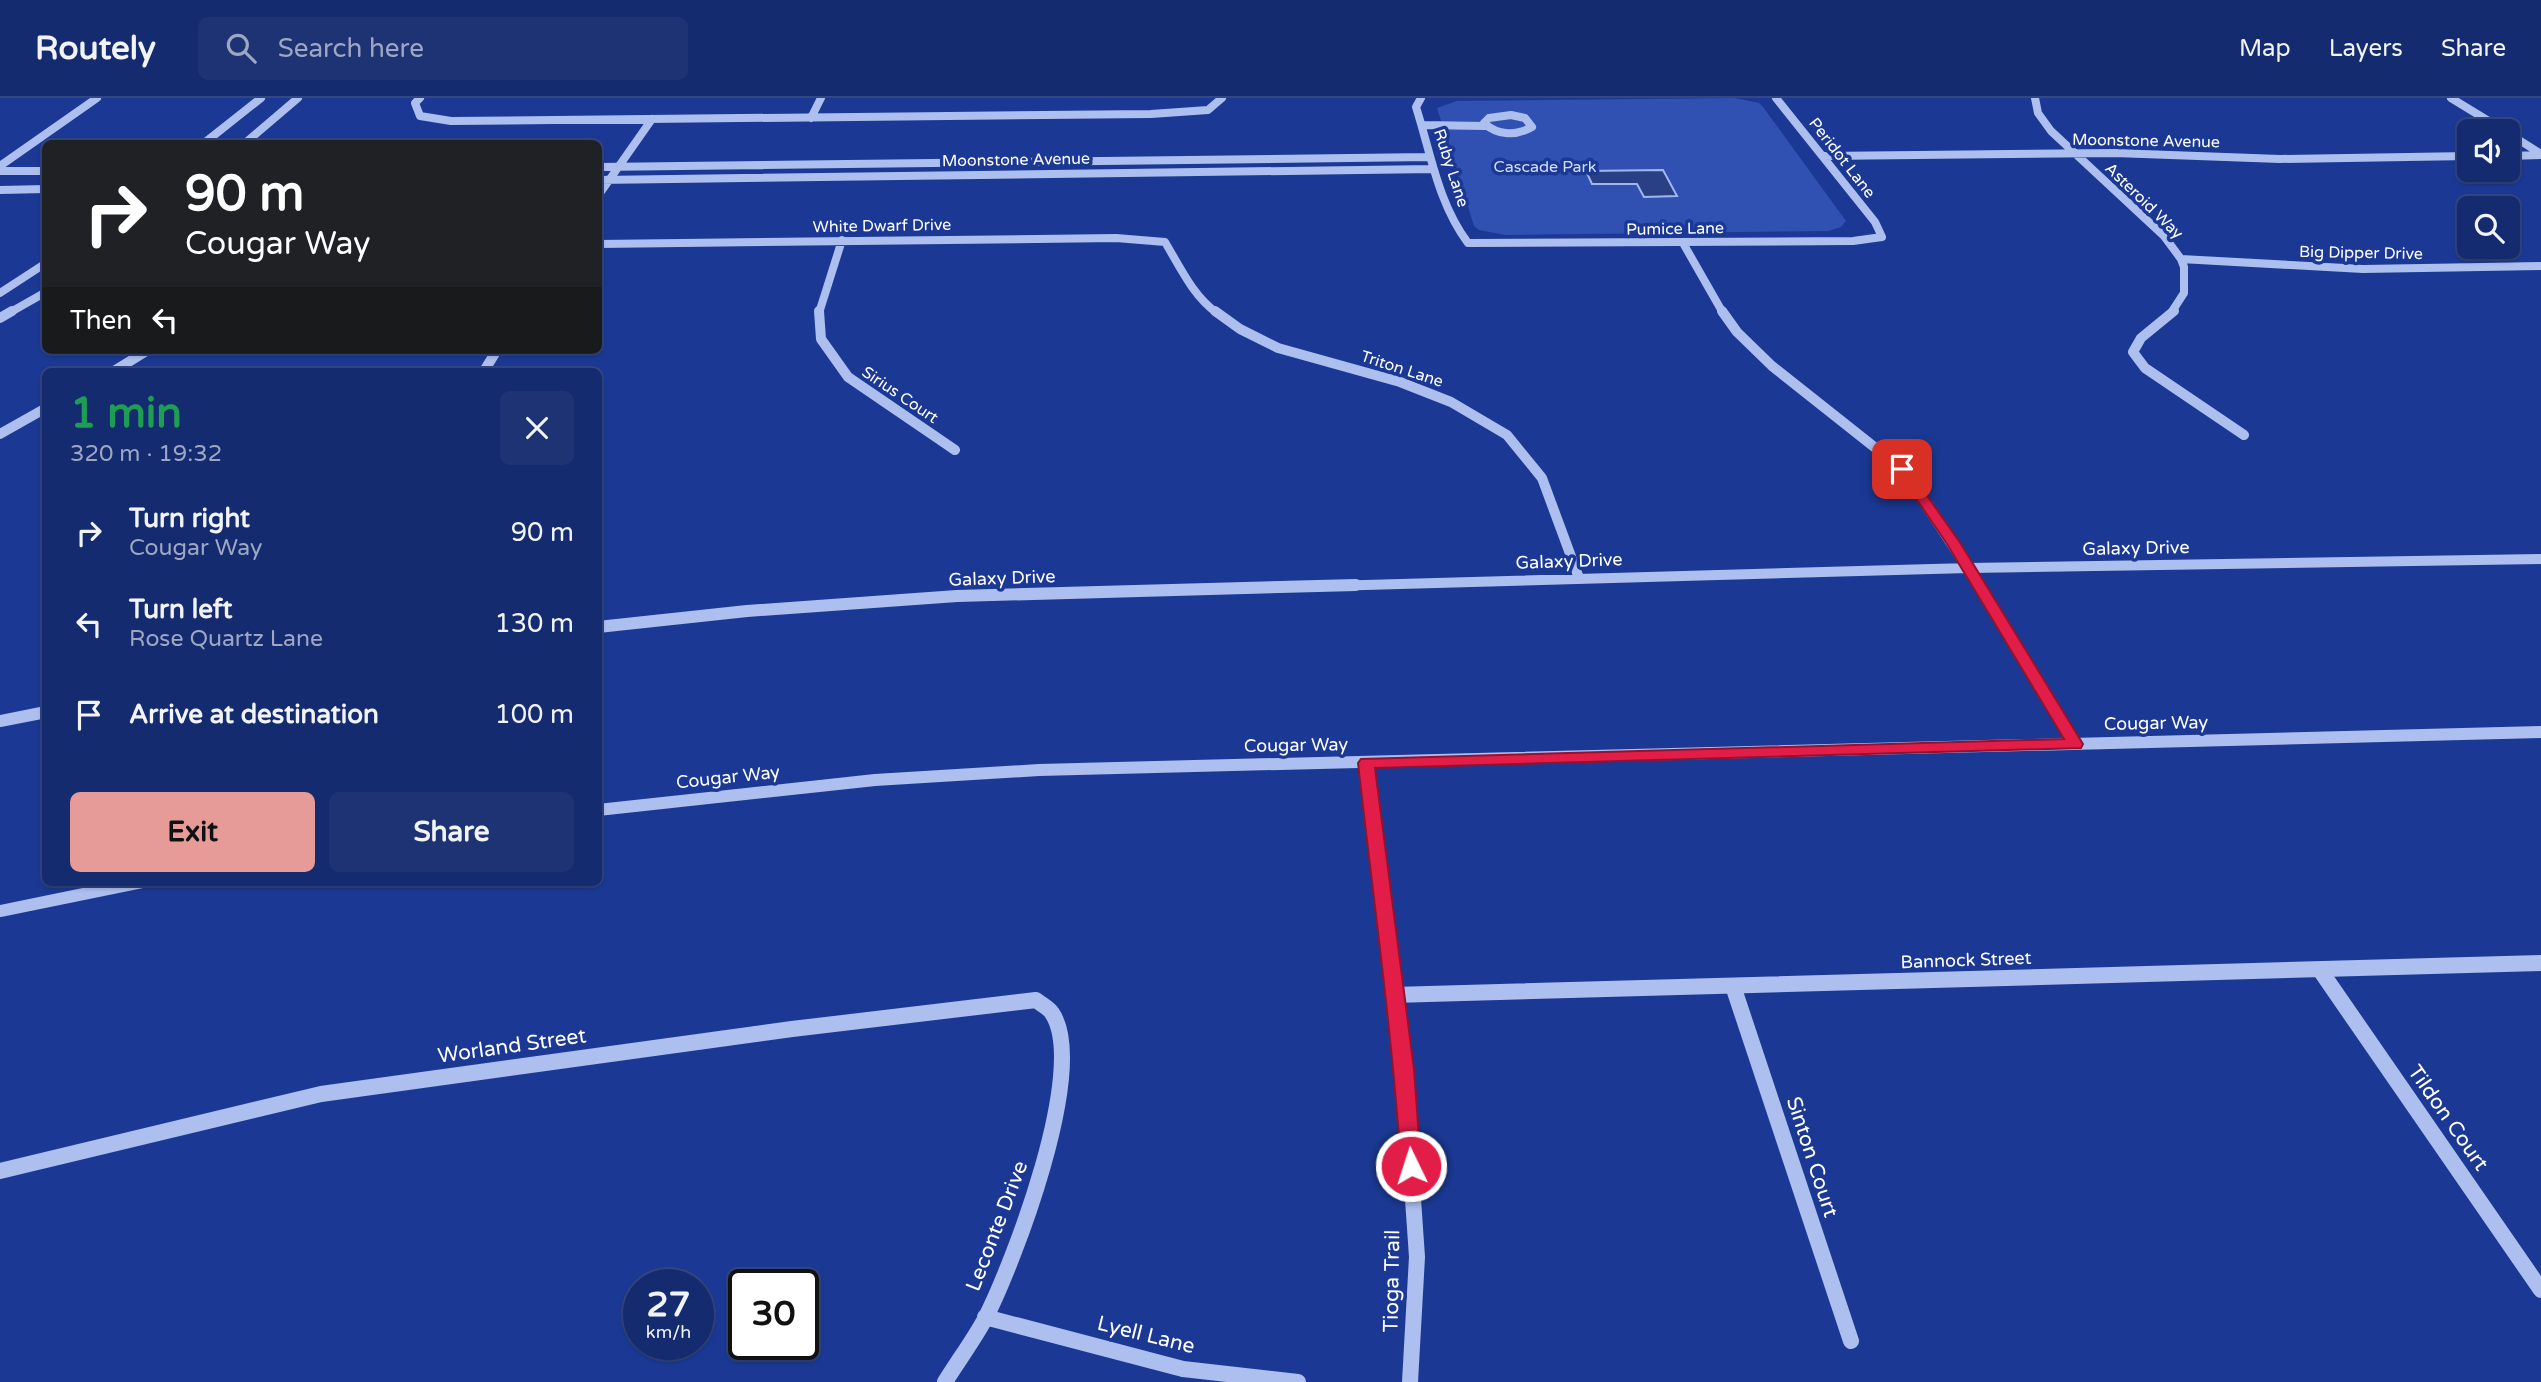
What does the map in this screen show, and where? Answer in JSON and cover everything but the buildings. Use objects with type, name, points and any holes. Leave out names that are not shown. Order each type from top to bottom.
[{"type":"street","points":[[0,166],[97,98]]},
{"type":"street","points":[[208,140],[261,98]]},
{"type":"street","points":[[249,140],[298,98]]},
{"type":"street","points":[[420,98],[415,103],[420,116],[452,121],[1151,114],[1208,110],[1222,98]]},
{"type":"street","points":[[811,118],[821,98]]},
{"type":"street","name":"Ruby Lane","points":[[1421,98],[1416,107],[1433,169],[1458,232],[1468,243]]},
{"type":"street","name":"Peridot Lane","points":[[1776,98],[1875,222],[1882,237]]},
{"type":"street","name":"Asteroid Way","points":[[2035,98],[2038,113],[2051,131],[2164,236],[2181,259],[2184,267],[2184,292],[2174,311],[2141,338],[2133,352],[2145,368],[2244,435]]},
{"type":"street","points":[[2451,98],[2485,119]]},
{"type":"street","points":[[1423,125],[1485,126],[1510,133],[1524,131],[1532,124],[1519,116],[1503,115],[1489,118],[1484,123],[1485,126]]},
{"type":"street","points":[[602,191],[652,119]]},
{"type":"street","points":[[2520,141],[2541,155]]},
{"type":"street","name":"Moonstone Avenue","points":[[1823,156],[2074,153],[2280,159],[2457,156]]},
{"type":"street","points":[[2520,156],[2541,155]]},
{"type":"street","name":"Moonstone Avenue","points":[[602,167],[1430,157]]},
{"type":"street","name":"Moonstone Avenue","points":[[602,180],[1433,169]]},
{"type":"street","points":[[0,171],[42,171]]},
{"type":"street","points":[[0,190],[42,189]]},
{"type":"street","name":"Pumice Lane","points":[[1468,243],[1853,241],[1882,237]]},
{"type":"street","name":"White Dwarf Drive","points":[[602,244],[1116,238],[1165,242]]},
{"type":"street","name":"Sirius Court","points":[[842,240],[819,311],[821,339],[848,377],[955,450]]},
{"type":"street","name":"Triton Lane","points":[[1165,242],[1187,280],[1206,305],[1240,329],[1278,348],[1400,382],[1451,402],[1507,435],[1542,478],[1579,578]]},
{"type":"street","points":[[1683,243],[1712,297],[1737,332],[1772,366],[1863,435],[1902,469],[1968,568],[2075,744]]},
{"type":"street","name":"Big Dipper Drive","points":[[2181,259],[2363,269],[2541,266]]},
{"type":"street","points":[[0,293],[42,266]]},
{"type":"street","points":[[0,318],[42,294]]},
{"type":"street","points":[[119,368],[142,354]]},
{"type":"street","points":[[0,434],[42,410]]},
{"type":"street","name":"Galaxy Drive","points":[[602,627],[747,611],[957,596],[1968,568],[2541,559]]},
{"type":"street","points":[[0,721],[42,713]]},
{"type":"street","name":"Cougar Way","points":[[602,810],[876,780],[1039,770],[2541,732]]},
{"type":"street","name":"Tioga Trail","points":[[1366,763],[1404,1069],[1417,1257],[1410,1382]]},
{"type":"street","points":[[0,911],[122,886]]},
{"type":"street","name":"Bannock Street","points":[[1393,995],[2541,963]]},
{"type":"street","name":"Tildon Court","points":[[2320,970],[2541,1290]]},
{"type":"street","name":"Sinton Court","points":[[1732,986],[1851,1341]]},
{"type":"street","name":"Worland Street","points":[[0,1171],[321,1094],[792,1029],[1036,1000]]},
{"type":"street","name":"Leconte Drive","points":[[945,1382],[985,1317],[1028,1214],[1045,1162],[1064,1064],[1053,1014],[1036,1000]]},
{"type":"street","name":"Lyell Lane","points":[[985,1317],[1182,1369],[1298,1382]]},
{"type":"green space","name":"Cascade Park","points":[[1735,98],[1759,103],[1763,107],[1846,221],[1841,227],[1828,231],[1505,235],[1479,230],[1474,226],[1437,108],[1457,101]]},
{"type":"shaded area","points":[[1663,170],[1677,196],[1644,197],[1637,184],[1592,184],[1586,171]]},
{"type":"route","points":[[1411,1166],[1404,1069],[1366,763],[2075,744],[1954,544],[1902,469]]}]
